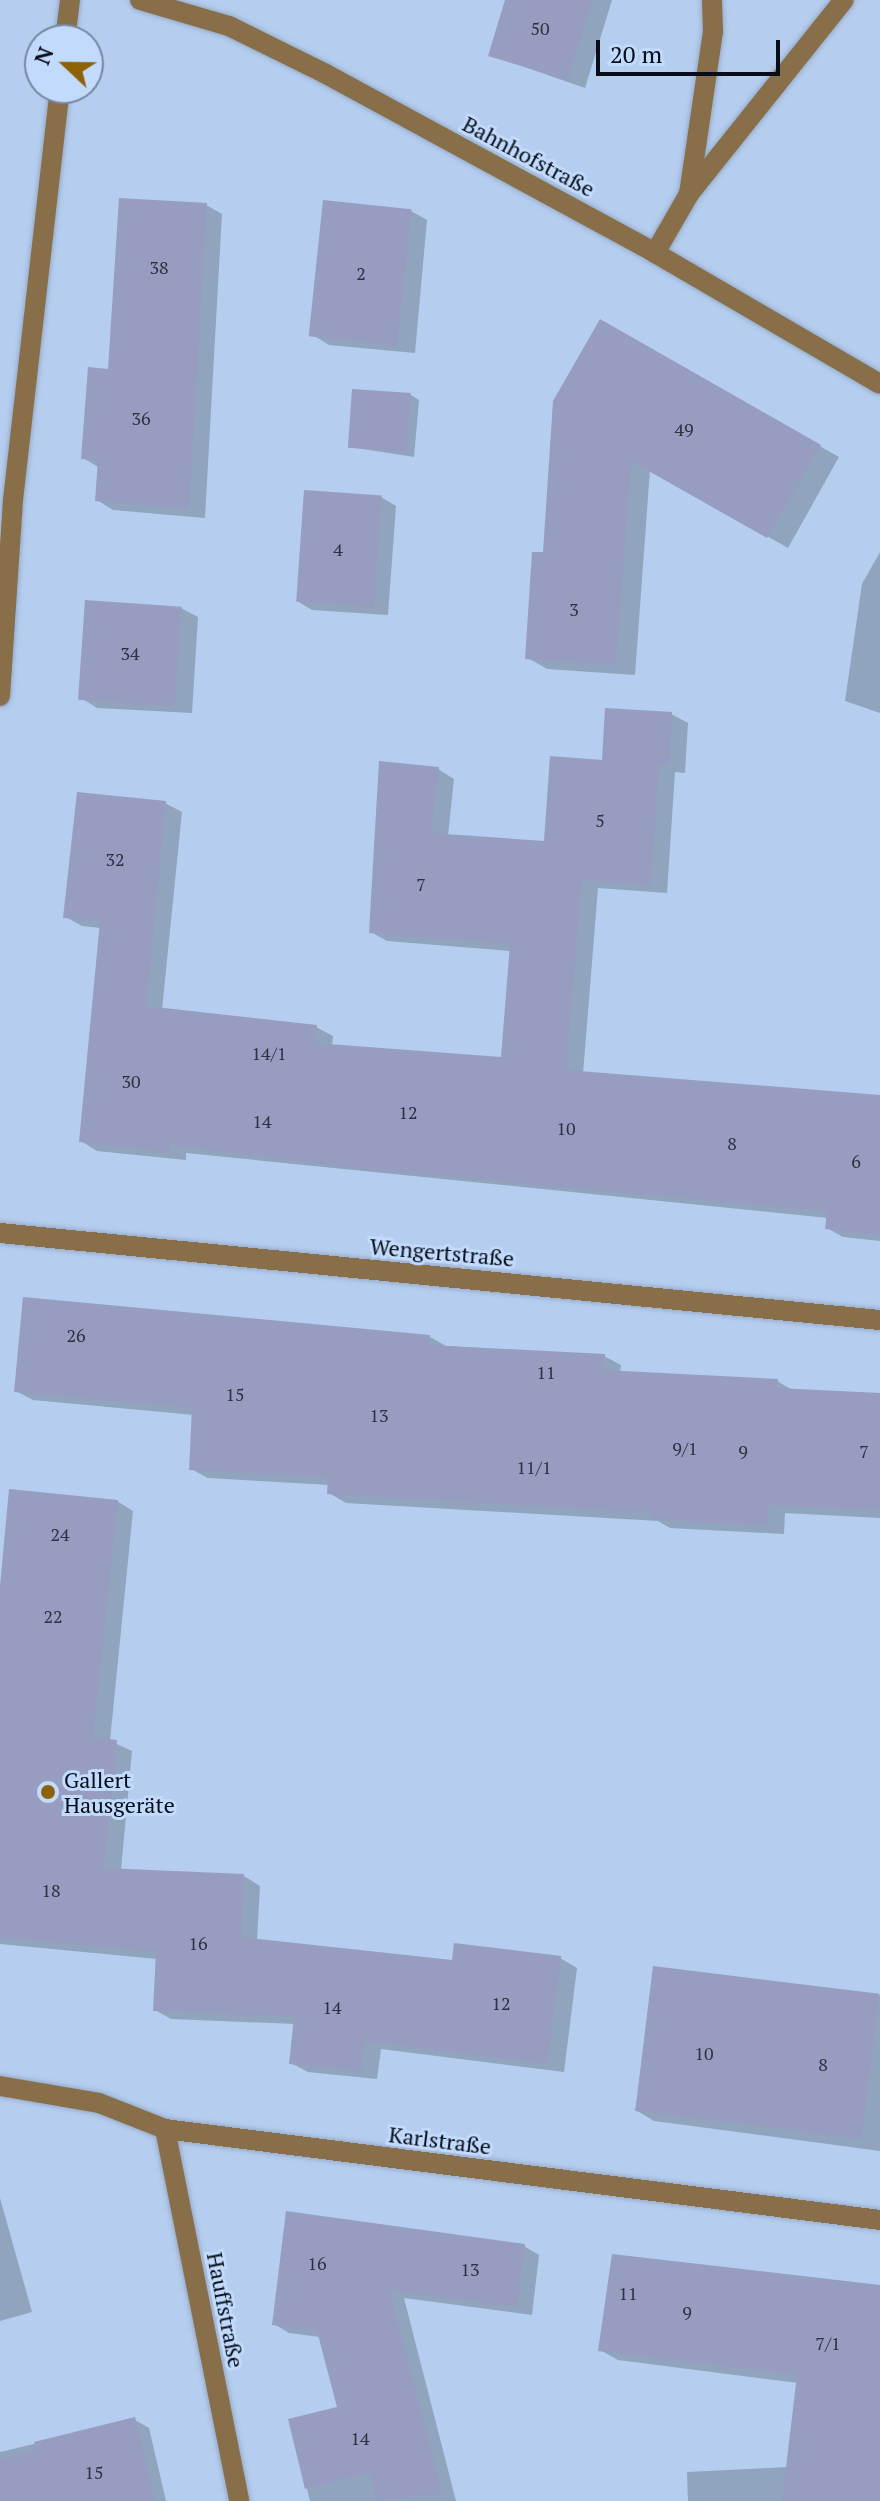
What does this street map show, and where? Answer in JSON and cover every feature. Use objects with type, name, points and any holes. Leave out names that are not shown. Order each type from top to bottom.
[{"type":"street","points":[[67,24],[70,0]]},
{"type":"street","name":"Bahnhofstraße","points":[[140,0],[229,26],[655,253],[880,384]]},
{"type":"street","points":[[689,194],[713,31],[712,0]]},
{"type":"street","points":[[655,253],[689,194],[844,0]]},
{"type":"street","points":[[0,696],[6,499],[58,104]]},
{"type":"street","name":"Wengertstraße","points":[[0,1233],[880,1320]]},
{"type":"street","name":"Karlstraße","points":[[0,2086],[99,2103],[165,2129],[880,2220]]},
{"type":"street","name":"Hauffstraße","points":[[165,2129],[239,2501]]},
{"type":"building","points":[[505,0],[593,0],[568,80],[488,56]]},
{"type":"building","points":[[119,198],[207,203],[189,509],[95,501],[98,460],[81,459],[88,367],[108,369]]},
{"type":"building","points":[[323,200],[412,209],[397,346],[309,336]]},
{"type":"building","points":[[600,319],[821,445],[767,538],[631,461],[616,665],[525,659],[532,552],[543,552],[553,401]]},
{"type":"building","points":[[352,389],[411,393],[407,452],[348,448]]},
{"type":"building","points":[[304,490],[382,495],[374,607],[296,602]]},
{"type":"building","points":[[85,600],[182,607],[175,707],[78,700]]},
{"type":"building","points":[[605,708],[672,712],[669,765],[659,764],[651,885],[582,880],[566,1070],[880,1095],[880,1235],[825,1229],[827,1211],[358,1169],[170,1145],[170,1152],[79,1142],[100,921],[63,918],[77,792],[166,801],[146,1006],[317,1025],[315,1043],[501,1057],[510,944],[369,933],[379,761],[439,767],[431,833],[544,841],[550,756],[602,760]]},
{"type":"building","points":[[23,1297],[430,1335],[429,1345],[605,1354],[604,1370],[778,1379],[777,1388],[880,1393],[880,1510],[769,1505],[768,1526],[651,1519],[652,1513],[327,1494],[328,1477],[189,1470],[192,1408],[14,1392]]},
{"type":"building","points":[[9,1489],[118,1500],[93,1737],[117,1740],[104,1868],[244,1874],[241,1937],[452,1960],[454,1943],[561,1956],[547,2064],[364,2041],[361,2071],[289,2064],[294,2017],[153,2011],[156,1952],[0,1937],[0,1586]]},
{"type":"building","points":[[653,1966],[879,1994],[862,2139],[635,2111]]},
{"type":"building","points":[[286,2211],[525,2244],[517,2307],[390,2291],[442,2494],[377,2501],[369,2473],[305,2489],[288,2419],[337,2407],[317,2331],[272,2325]]},
{"type":"building","points":[[612,2254],[880,2285],[880,2501],[782,2501],[797,2375],[598,2351]]},
{"type":"building","points":[[135,2417],[155,2501],[0,2501],[0,2459],[36,2451],[34,2442]]},
{"type":"place","name":"Gallert Hausgeräte","points":[[48,1792]]}]
